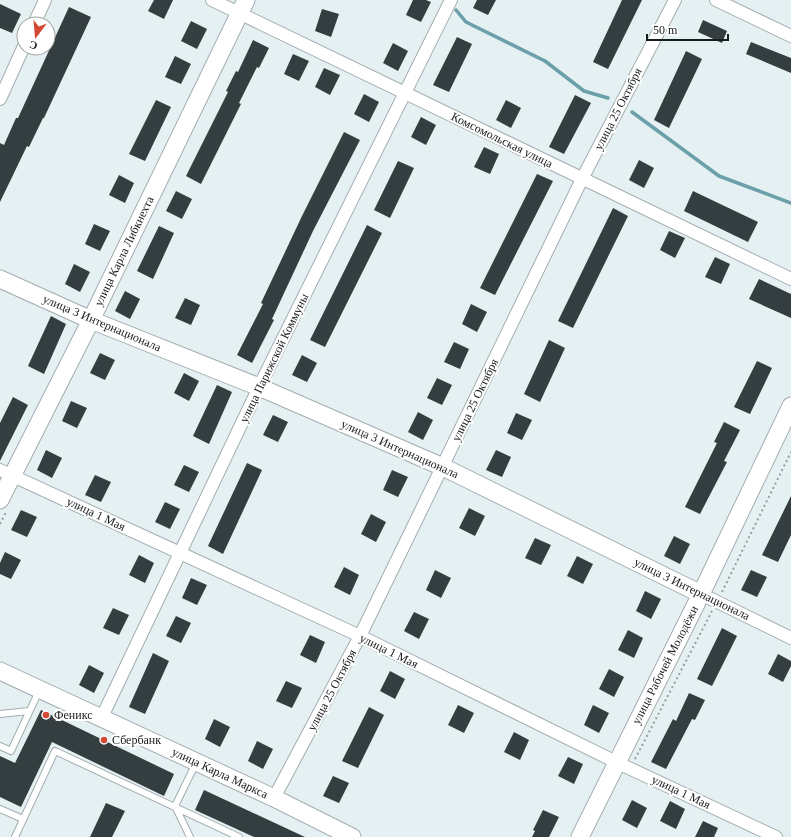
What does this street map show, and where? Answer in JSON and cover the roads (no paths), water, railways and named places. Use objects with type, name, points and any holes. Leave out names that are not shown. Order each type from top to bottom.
[{"type":"main road","name":"улица Карла Либкнехта","points":[[0,500],[6,473],[91,320],[243,6]]},
{"type":"main road","name":"улица 3 Интернационала","points":[[0,279],[91,320],[260,387],[443,467],[701,594]]},
{"type":"main road","name":"улица Рабочей Молодёжи","points":[[580,837],[623,766],[701,594],[791,406]]},
{"type":"main road","name":"улица Карла Маркса","points":[[0,670],[40,689],[71,711],[101,718],[274,798],[330,829],[352,837]]},
{"type":"street","points":[[38,16],[45,0]]},
{"type":"street","name":"Комсомольская улица","points":[[212,0],[243,6],[406,92],[582,179],[791,279]]},
{"type":"street","name":"улица Парижской Коммуны","points":[[101,718],[260,387],[451,0]]},
{"type":"street","name":"улица 25 Октября","points":[[274,798],[360,636],[582,179],[674,0]]},
{"type":"street","points":[[716,0],[791,36]]},
{"type":"street","points":[[0,99],[19,56]]},
{"type":"street","name":"улица 1 Мая","points":[[6,473],[360,636],[623,766],[776,837]]},
{"type":"street","name":"улица 3 Интернационала","points":[[701,594],[791,638]]},
{"type":"lane","points":[[0,746],[11,751],[40,689]]},
{"type":"lane","points":[[0,714],[30,711]]},
{"type":"lane","points":[[15,837],[55,751],[239,837]]},
{"type":"lane","points":[[175,806],[197,762]]},
{"type":"lane","points":[[175,806],[190,837]]},
{"type":"lane","points":[[0,809],[23,820]]},
{"type":"waterway","points":[[456,10],[466,22],[545,61],[584,91],[608,98]]},
{"type":"waterway","points":[[632,112],[719,176],[791,203]]},
{"type":"place","name":"Феникс","points":[[46,715]]},
{"type":"place","name":"Сбербанк","points":[[104,740]]}]
